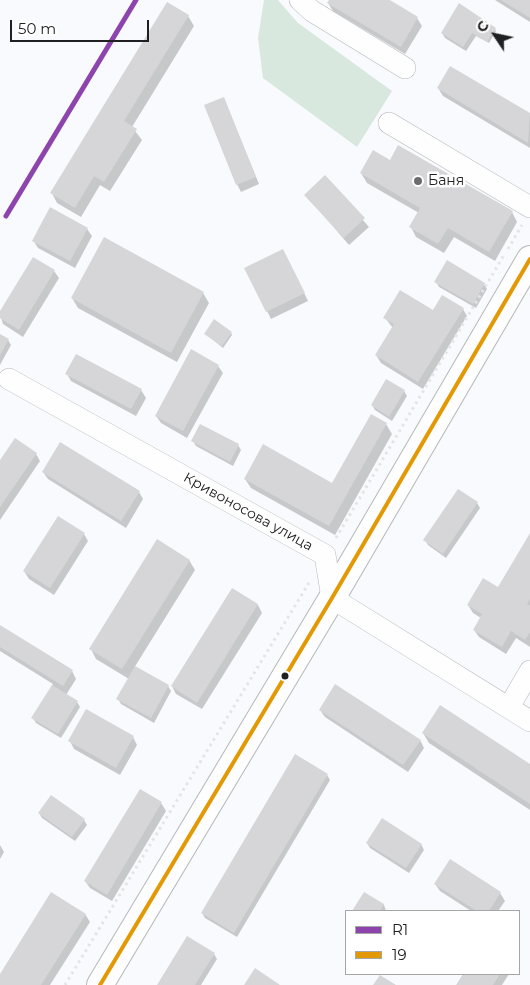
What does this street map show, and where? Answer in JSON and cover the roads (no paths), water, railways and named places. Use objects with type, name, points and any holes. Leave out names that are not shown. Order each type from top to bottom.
[{"type":"main road","points":[[100,985],[332,598],[530,259]]},
{"type":"street","points":[[306,2],[405,68]]},
{"type":"street","points":[[389,123],[527,214]]},
{"type":"street","name":"Кривоносова улица","points":[[9,379],[325,555],[332,598]]},
{"type":"street","points":[[332,598],[530,721]]},
{"type":"street","points":[[509,707],[530,670]]},
{"type":"place","name":"Баня","points":[[418,181]]}]
